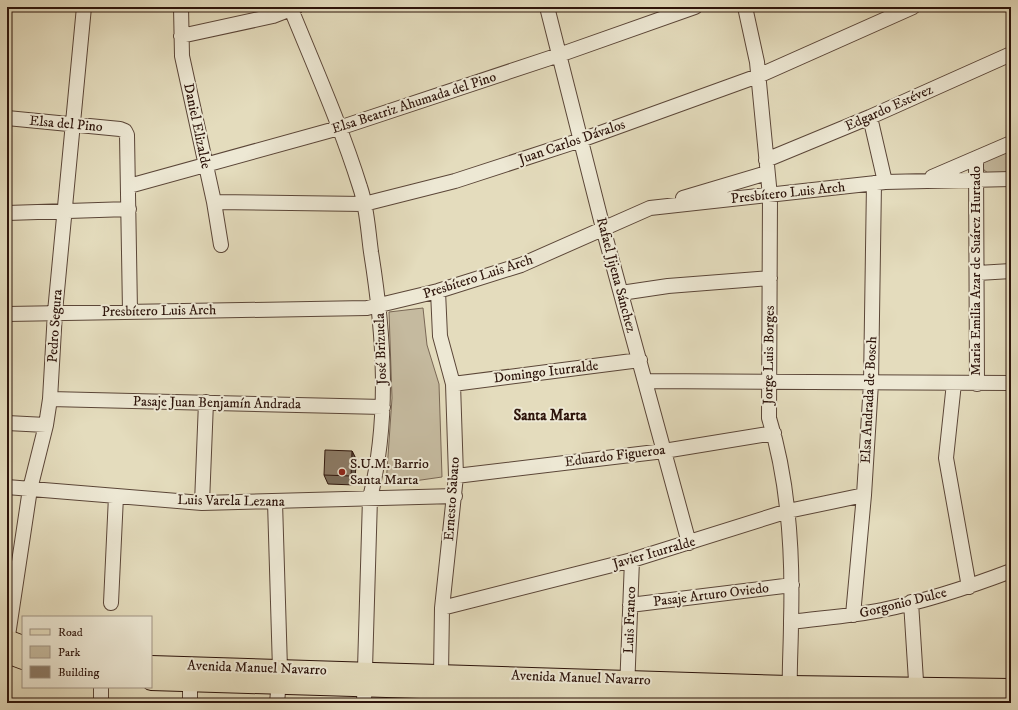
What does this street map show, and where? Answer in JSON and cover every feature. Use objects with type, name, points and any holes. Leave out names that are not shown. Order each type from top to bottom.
[{"type":"main road","points":[[7,639],[22,645]]},
{"type":"main road","points":[[7,654],[22,660]]},
{"type":"main road","name":"Avenida Manuel Navarro","points":[[152,665],[279,676],[455,697],[627,692],[917,697],[1011,703]]},
{"type":"main road","name":"Avenida Manuel Navarro","points":[[364,687],[441,674],[627,692]]},
{"type":"main road","name":"Avenida Manuel Navarro","points":[[152,681],[190,682],[279,676]]},
{"type":"main road","name":"Avenida Manuel Navarro","points":[[917,697],[1011,688]]},
{"type":"street","name":"Pedro Segura","points":[[7,642],[30,489],[46,425],[50,399],[55,312],[71,125],[84,7]]},
{"type":"street","name":"Daniel Elizalde","points":[[181,7],[182,56],[214,202],[221,245]]},
{"type":"street","name":"Rafael Jijena Sánchez","points":[[547,7],[603,228],[689,543]]},
{"type":"street","name":"Elsa Beatriz Ahumada del Pino","points":[[129,186],[339,128],[559,55],[695,7]]},
{"type":"street","name":"Jorge Luis Borges","points":[[745,7],[758,76],[770,196],[769,418],[774,433],[788,511],[792,585],[790,696]]},
{"type":"street","name":"Juan Carlos Dávalos","points":[[214,202],[364,204],[455,181],[581,140],[758,76],[913,7]]},
{"type":"street","points":[[181,36],[273,16],[293,8]]},
{"type":"street","name":"José Brizuela","points":[[293,8],[361,188],[380,306],[383,407],[376,474],[370,498],[364,687]]},
{"type":"street","name":"Edgardo Estévez","points":[[650,208],[767,166],[870,117],[1011,54]]},
{"type":"street","name":"Elsa Andrada de Bosch","points":[[853,615],[864,494],[871,383],[880,183],[870,117]]},
{"type":"street","name":"Elsa del Pino","points":[[7,118],[120,129],[125,131],[127,136],[129,186]]},
{"type":"street","points":[[926,180],[976,159],[1011,142]]},
{"type":"street","name":"Maria Emilia Azar de Suárez Hurtado","points":[[976,159],[978,273],[977,384]]},
{"type":"street","name":"Presbítero Luis Arch","points":[[7,314],[367,308],[438,291],[521,265],[650,208],[880,183],[926,180],[1011,179]]},
{"type":"street","points":[[129,186],[130,311]]},
{"type":"street","points":[[7,213],[129,209]]},
{"type":"street","points":[[978,273],[1011,270]]},
{"type":"street","points":[[621,293],[668,286],[770,278]]},
{"type":"street","name":"Ernesto Sabato","points":[[438,291],[440,336],[453,384],[456,476],[442,608],[441,674]]},
{"type":"street","name":"Domingo Iturralde","points":[[453,384],[640,360]]},
{"type":"street","points":[[646,381],[1011,384]]},
{"type":"street","name":"Maria Emilia Azar de Suárez Hurtado","points":[[954,383],[946,458],[969,587]]},
{"type":"street","name":"Pasaje Juan Benjamín Andrada","points":[[50,399],[383,407]]},
{"type":"street","points":[[202,503],[206,402]]},
{"type":"street","points":[[7,423],[46,425]]},
{"type":"street","name":"Eduardo Figueroa","points":[[456,476],[664,451],[774,433]]},
{"type":"street","name":"Luis Varela Lezana","points":[[7,488],[202,503],[455,496]]},
{"type":"street","name":"Javier Iturralde","points":[[442,608],[632,560],[788,511],[864,494]]},
{"type":"street","points":[[111,603],[116,496]]},
{"type":"street","points":[[275,502],[279,676],[277,703]]},
{"type":"street","name":"Luis Franco","points":[[627,692],[632,560]]},
{"type":"street","name":"Gorgonio Dulce","points":[[792,622],[853,615],[911,602],[969,587],[1011,571]]},
{"type":"street","name":"Pasaje Arturo Oviedo","points":[[630,605],[792,585]]},
{"type":"street","points":[[911,602],[917,697]]},
{"type":"street","points":[[441,674],[455,697]]},
{"type":"street","points":[[190,682],[190,703]]},
{"type":"street","points":[[101,688],[101,703]]},
{"type":"green space","points":[[1011,148],[1011,173],[988,173],[984,170],[982,166],[985,160]]},
{"type":"green space","points":[[423,308],[427,345],[439,384],[442,477],[386,485],[392,398],[389,312]]},
{"type":"building","points":[[325,450],[352,451],[351,476],[324,475]]},
{"type":"place","name":"S.U.M. Barrio Santa Marta","points":[[342,472]]},
{"type":"district","name":"Santa Marta","points":[[550,415]]}]
